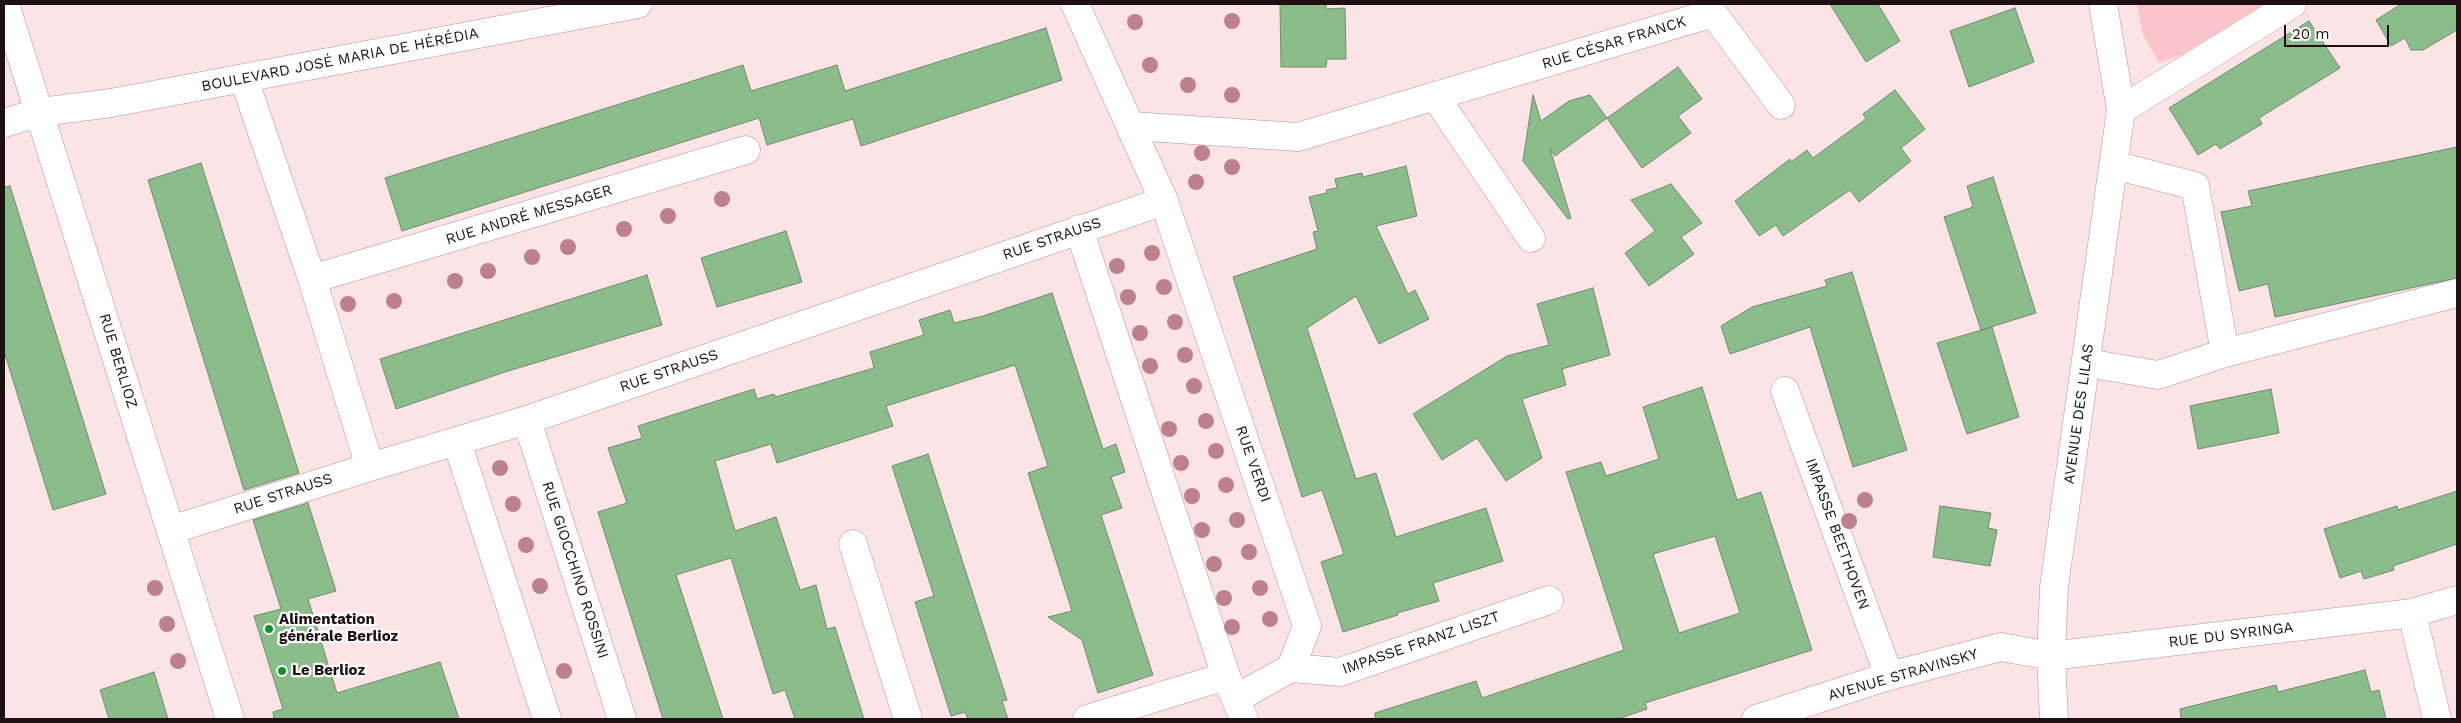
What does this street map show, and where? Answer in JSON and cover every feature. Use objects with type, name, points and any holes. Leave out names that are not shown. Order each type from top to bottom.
[{"type":"street","name":"RUE BERLIOZ","points":[[5,4],[41,112],[230,719]]},
{"type":"street","name":"BOULEVARD JOSÉ MARIA DE HÉRÉDIA","points":[[4,123],[41,112],[111,103],[244,79],[638,4]]},
{"type":"street","points":[[1075,4],[1164,201]]},
{"type":"street","name":"AVENUE DES LILAS","points":[[2054,719],[2051,656],[2054,586],[2087,363],[2121,110],[2103,4]]},
{"type":"street","points":[[2121,110],[2292,4]]},
{"type":"street","name":"RUE CÉSAR FRANCK","points":[[1131,126],[1298,137],[1713,13],[1781,105]]},
{"type":"street","points":[[244,79],[312,280],[370,466]]},
{"type":"street","points":[[1435,96],[1531,238]]},
{"type":"street","name":"RUE ANDRÉ MESSAGER","points":[[312,280],[746,150]]},
{"type":"street","points":[[2114,165],[2195,186],[2224,353]]},
{"type":"street","name":"RUE STRAUSS","points":[[171,530],[370,466],[527,420],[1164,201]]},
{"type":"street","name":"RUE VERDI","points":[[1164,201],[1308,626],[1291,668]]},
{"type":"street","points":[[1079,229],[1236,698]]},
{"type":"street","points":[[2087,363],[2158,375],[2224,353],[2457,292]]},
{"type":"street","name":"IMPASSE BEETHOVEN","points":[[1785,391],[1889,676]]},
{"type":"street","name":"RUE GIOCCHINO ROSSINI","points":[[527,420],[622,719]]},
{"type":"street","points":[[457,442],[547,719]]},
{"type":"street","points":[[853,544],[908,719]]},
{"type":"street","name":"IMPASSE FRANZ LISZT","points":[[1291,668],[1340,672],[1549,600]]},
{"type":"street","name":"RUE DU SYRINGA","points":[[2051,656],[2412,613],[2457,600]]},
{"type":"street","points":[[2412,613],[2437,719]]},
{"type":"street","name":"AVENUE STRAVINSKY","points":[[1756,719],[1889,676],[2001,647],[2051,656]]},
{"type":"street","points":[[1087,719],[1236,698],[1291,668]]},
{"type":"shaded area","points":[[2137,4],[2264,4],[2181,55],[2159,63],[2143,34]]},
{"type":"building","points":[[1280,4],[1326,4],[1326,9],[1345,8],[1346,59],[1327,59],[1326,67],[1281,67]]},
{"type":"building","points":[[1830,4],[1878,4],[1900,41],[1866,62]]},
{"type":"building","points":[[2401,4],[2457,4],[2457,30],[2423,50],[2411,50],[2405,38],[2391,46],[2376,20]]},
{"type":"building","points":[[2015,8],[2034,62],[1969,87],[1950,31]]},
{"type":"building","points":[[2309,21],[2340,68],[2259,118],[2262,124],[2220,149],[2216,144],[2198,155],[2169,108]]},
{"type":"building","points":[[1046,28],[1062,80],[861,146],[853,119],[767,145],[759,118],[402,231],[385,178],[743,65],[751,91],[837,65],[845,91]]},
{"type":"building","points":[[1678,67],[1702,99],[1678,116],[1691,133],[1642,168],[1607,118]]},
{"type":"building","points":[[1895,90],[1925,129],[1901,148],[1911,161],[1859,202],[1850,190],[1783,236],[1776,225],[1759,236],[1735,201],[1790,159],[1791,162],[1807,150],[1813,158],[1866,119],[1863,114]]},
{"type":"building","points":[[1533,95],[1541,121],[1569,101],[1590,95],[1607,118],[1555,156],[1550,149],[1571,218],[1568,219],[1523,161]]},
{"type":"building","points":[[2457,147],[2457,278],[2275,317],[2268,284],[2239,291],[2221,212],[2252,206],[2248,191]]},
{"type":"building","points":[[201,163],[299,473],[244,490],[148,180]]},
{"type":"building","points":[[1406,166],[1417,216],[1376,226],[1408,294],[1415,290],[1429,319],[1379,344],[1356,296],[1307,328],[1356,479],[1376,473],[1396,537],[1486,508],[1503,561],[1433,583],[1439,601],[1343,632],[1321,562],[1344,554],[1322,490],[1302,497],[1233,277],[1317,249],[1313,232],[1318,231],[1309,197],[1327,193],[1326,190],[1337,188],[1335,179],[1362,173],[1363,177]]},
{"type":"building","points":[[1993,177],[2036,313],[1981,330],[1944,217],[1973,207],[1967,186]]},
{"type":"building","points":[[1671,184],[1702,223],[1681,237],[1694,254],[1649,286],[1625,253],[1655,231],[1631,200]]},
{"type":"building","points":[[10,186],[106,494],[53,510],[4,351],[4,187]]},
{"type":"building","points":[[786,231],[802,282],[717,307],[701,258]]},
{"type":"building","points":[[1852,272],[1907,450],[1853,467],[1810,327],[1730,354],[1721,326],[1752,307],[1827,286],[1825,280]]},
{"type":"building","points":[[647,275],[662,325],[508,371],[396,409],[380,359]]},
{"type":"building","points":[[1593,288],[1610,355],[1562,369],[1566,385],[1522,399],[1542,458],[1506,481],[1477,438],[1442,460],[1413,414],[1507,356],[1549,345],[1537,304]]},
{"type":"building","points":[[1052,293],[1103,449],[1116,444],[1125,472],[1111,477],[1122,508],[1101,515],[1153,675],[1098,693],[1082,640],[1048,617],[1072,611],[1028,473],[1048,466],[1015,365],[886,406],[893,426],[777,463],[771,444],[715,461],[735,531],[776,517],[800,590],[816,585],[827,629],[835,627],[864,719],[795,719],[785,690],[773,694],[731,558],[676,575],[723,719],[663,719],[598,512],[627,503],[608,448],[642,438],[638,426],[754,389],[757,399],[774,394],[775,397],[874,368],[870,352],[924,335],[919,320],[950,310],[954,323],[983,316]]},
{"type":"building","points":[[1992,327],[2019,417],[1967,434],[1937,343]]},
{"type":"building","points":[[1702,387],[1737,500],[1761,492],[1812,650],[1645,703],[1647,709],[1618,719],[1375,719],[1375,713],[1476,681],[1482,698],[1624,650],[1566,472],[1601,462],[1606,476],[1659,459],[1643,407]],"holes":[[[1715,536],[1740,613],[1679,633],[1653,554]]]},
{"type":"building","points":[[2271,389],[2279,433],[2198,449],[2190,406]]},
{"type":"building","points":[[928,454],[1007,700],[1002,701],[1008,719],[968,719],[965,712],[951,716],[915,602],[934,596],[892,466]]},
{"type":"building","points":[[2457,491],[2457,544],[2393,566],[2394,570],[2364,579],[2361,571],[2340,578],[2324,529],[2397,506],[2398,510]]},
{"type":"building","points":[[308,503],[336,591],[308,599],[337,693],[440,662],[459,719],[274,719],[273,712],[283,709],[254,616],[281,609],[253,520]]},
{"type":"building","points":[[1940,506],[1991,513],[1988,528],[1997,530],[1990,566],[1933,557]]},
{"type":"building","points":[[2365,670],[2371,692],[2379,690],[2386,719],[2181,719],[2180,709],[2276,685],[2278,692]]},
{"type":"building","points":[[154,672],[168,719],[109,719],[100,690]]},
{"type":"place","name":"Alimentation générale Berlioz","points":[[269,629]]},
{"type":"place","name":"Le Berlioz","points":[[282,671]]}]
